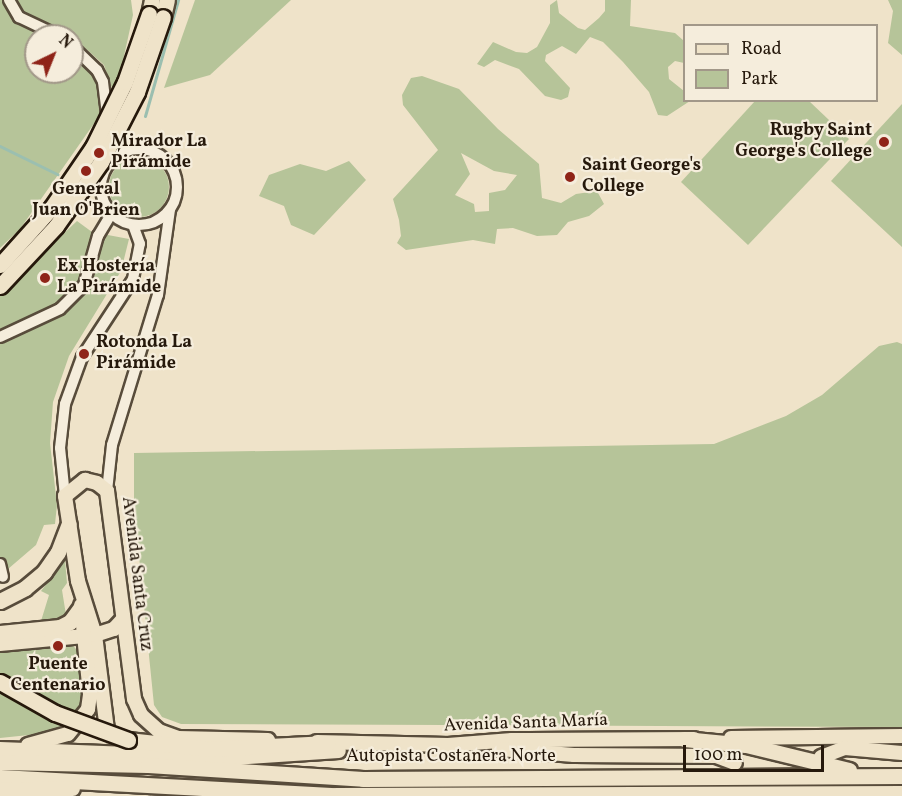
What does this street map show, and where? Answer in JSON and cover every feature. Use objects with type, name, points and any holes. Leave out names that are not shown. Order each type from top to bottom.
[{"type":"highway","points":[[0,265],[52,207],[93,147],[125,82],[155,10],[167,0]]},
{"type":"highway","points":[[0,286],[56,226],[101,162],[137,92],[155,10]]},
{"type":"highway","points":[[0,601],[25,588],[44,572],[58,552],[69,524]]},
{"type":"highway","points":[[0,633],[60,627],[70,622],[81,607]]},
{"type":"highway","points":[[0,682],[62,717],[128,740],[210,749],[328,743]]},
{"type":"highway","points":[[684,739],[746,745],[884,776]]},
{"type":"highway","name":"Autopista Costanera Norte","points":[[0,762],[126,764],[363,779],[902,776]]},
{"type":"highway","name":"Autopista Costanera Norte","points":[[0,777],[336,795],[902,794]]},
{"type":"highway","points":[[0,790],[150,784]]},
{"type":"main road","points":[[15,749],[68,734],[82,720],[90,694],[90,636],[81,607],[65,496],[85,480],[97,483],[107,491]]},
{"type":"main road","name":"Avenida Santa Cruz","points":[[107,491],[135,705],[153,727]]},
{"type":"main road","points":[[78,581],[107,730]]},
{"type":"main road","points":[[0,644],[90,636],[114,629],[123,619]]},
{"type":"main road","name":"Avenida Santa María","points":[[153,727],[178,738],[377,745],[448,745],[512,740],[902,736]]},
{"type":"main road","points":[[0,749],[232,758],[337,752],[377,745]]},
{"type":"main road","points":[[448,745],[574,755],[716,756],[735,763]]},
{"type":"main road","points":[[821,757],[845,748],[902,753]]},
{"type":"street","points":[[9,0],[19,17],[34,24]]},
{"type":"street","points":[[84,58],[97,70],[106,93],[106,166],[101,196],[111,214],[133,225],[150,224],[170,210],[175,200],[176,178],[160,155],[131,149],[106,166]]},
{"type":"street","name":"Avenida Santa Cruz","points":[[107,491],[112,445],[158,295],[170,210]]},
{"type":"street","points":[[0,337],[60,309],[84,285],[98,236],[111,214]]},
{"type":"street","points":[[65,496],[60,448],[65,404],[82,357],[133,279],[140,244],[133,225]]},
{"type":"street","points":[[0,564],[3,577]]},
{"type":"green space","points":[[0,0],[5,0],[8,11],[24,27],[24,84],[84,84],[84,66],[99,84],[100,115],[20,229],[0,248]]},
{"type":"green space","points":[[18,0],[131,0],[133,15],[115,97],[104,65],[84,47],[84,24],[44,24],[21,14]]},
{"type":"green space","points":[[195,0],[291,0],[210,75],[164,88]]},
{"type":"green space","points":[[557,0],[559,13],[578,28],[585,30],[605,11],[605,0],[631,0],[630,26],[675,33],[683,40],[683,63],[675,61],[668,67],[669,79],[683,90],[683,102],[688,102],[667,116],[658,115],[649,92],[623,62],[603,42],[590,37],[576,54],[562,46],[546,55],[545,61],[570,88],[568,97],[561,100],[545,96],[519,69],[495,60],[484,67],[477,64],[493,42],[516,52],[527,53],[537,47],[550,23],[550,5]]},
{"type":"green space","points":[[888,0],[902,0],[902,55],[888,43],[893,11]]},
{"type":"green space","points":[[422,76],[459,89],[498,129],[539,164],[542,198],[561,203],[576,194],[597,191],[604,204],[589,216],[568,222],[557,235],[537,236],[513,228],[497,229],[495,244],[473,240],[406,250],[397,243],[401,236],[393,199],[438,150],[403,105],[402,95],[411,78]],"holes":[[[461,153],[494,171],[517,175],[505,190],[489,193],[489,211],[475,212],[474,204],[455,195],[470,174]]]},
{"type":"green space","points":[[754,102],[810,102],[849,139],[748,245],[681,182]]},
{"type":"green space","name":"Rugby Saint George's College","points":[[902,104],[902,247],[831,181]]},
{"type":"green space","points":[[139,157],[160,166],[169,187],[160,208],[139,217],[118,208],[109,187],[118,166]]},
{"type":"green space","points":[[349,161],[366,180],[314,235],[291,225],[284,206],[259,196],[269,175],[300,164],[326,171]]},
{"type":"green space","points":[[77,221],[92,232],[129,239],[121,271],[69,356],[53,402],[50,443],[57,505],[55,524],[44,525],[36,545],[8,569],[10,577],[0,583],[0,294]]},
{"type":"green space","points":[[897,342],[902,344],[902,727],[181,724],[162,717],[154,705],[134,507],[134,453],[714,444],[786,416],[822,395],[879,346]]},
{"type":"green space","points":[[65,560],[67,583],[62,590],[66,615],[50,623],[41,621],[49,595],[41,591]]},
{"type":"green space","points":[[70,642],[81,655],[85,692],[84,705],[71,726],[48,733],[0,738],[0,649]]},
{"type":"waterway","points":[[145,116],[178,0]]},
{"type":"waterway","points":[[0,146],[57,174]]},
{"type":"tunnel","points":[[107,730],[127,769],[160,796]]},
{"type":"place","name":"Rugby Saint George's College","points":[[884,142]]},
{"type":"place","name":"Mirador La Pirámide","points":[[99,153]]},
{"type":"place","name":"General Juan O'Brien","points":[[86,171]]},
{"type":"place","name":"Saint George's College","points":[[570,177]]},
{"type":"place","name":"Ex Hostería La Pirámide","points":[[45,278]]},
{"type":"place","name":"Rotonda La Pirámide","points":[[84,354]]},
{"type":"place","name":"Puente Centenario","points":[[58,646]]}]
